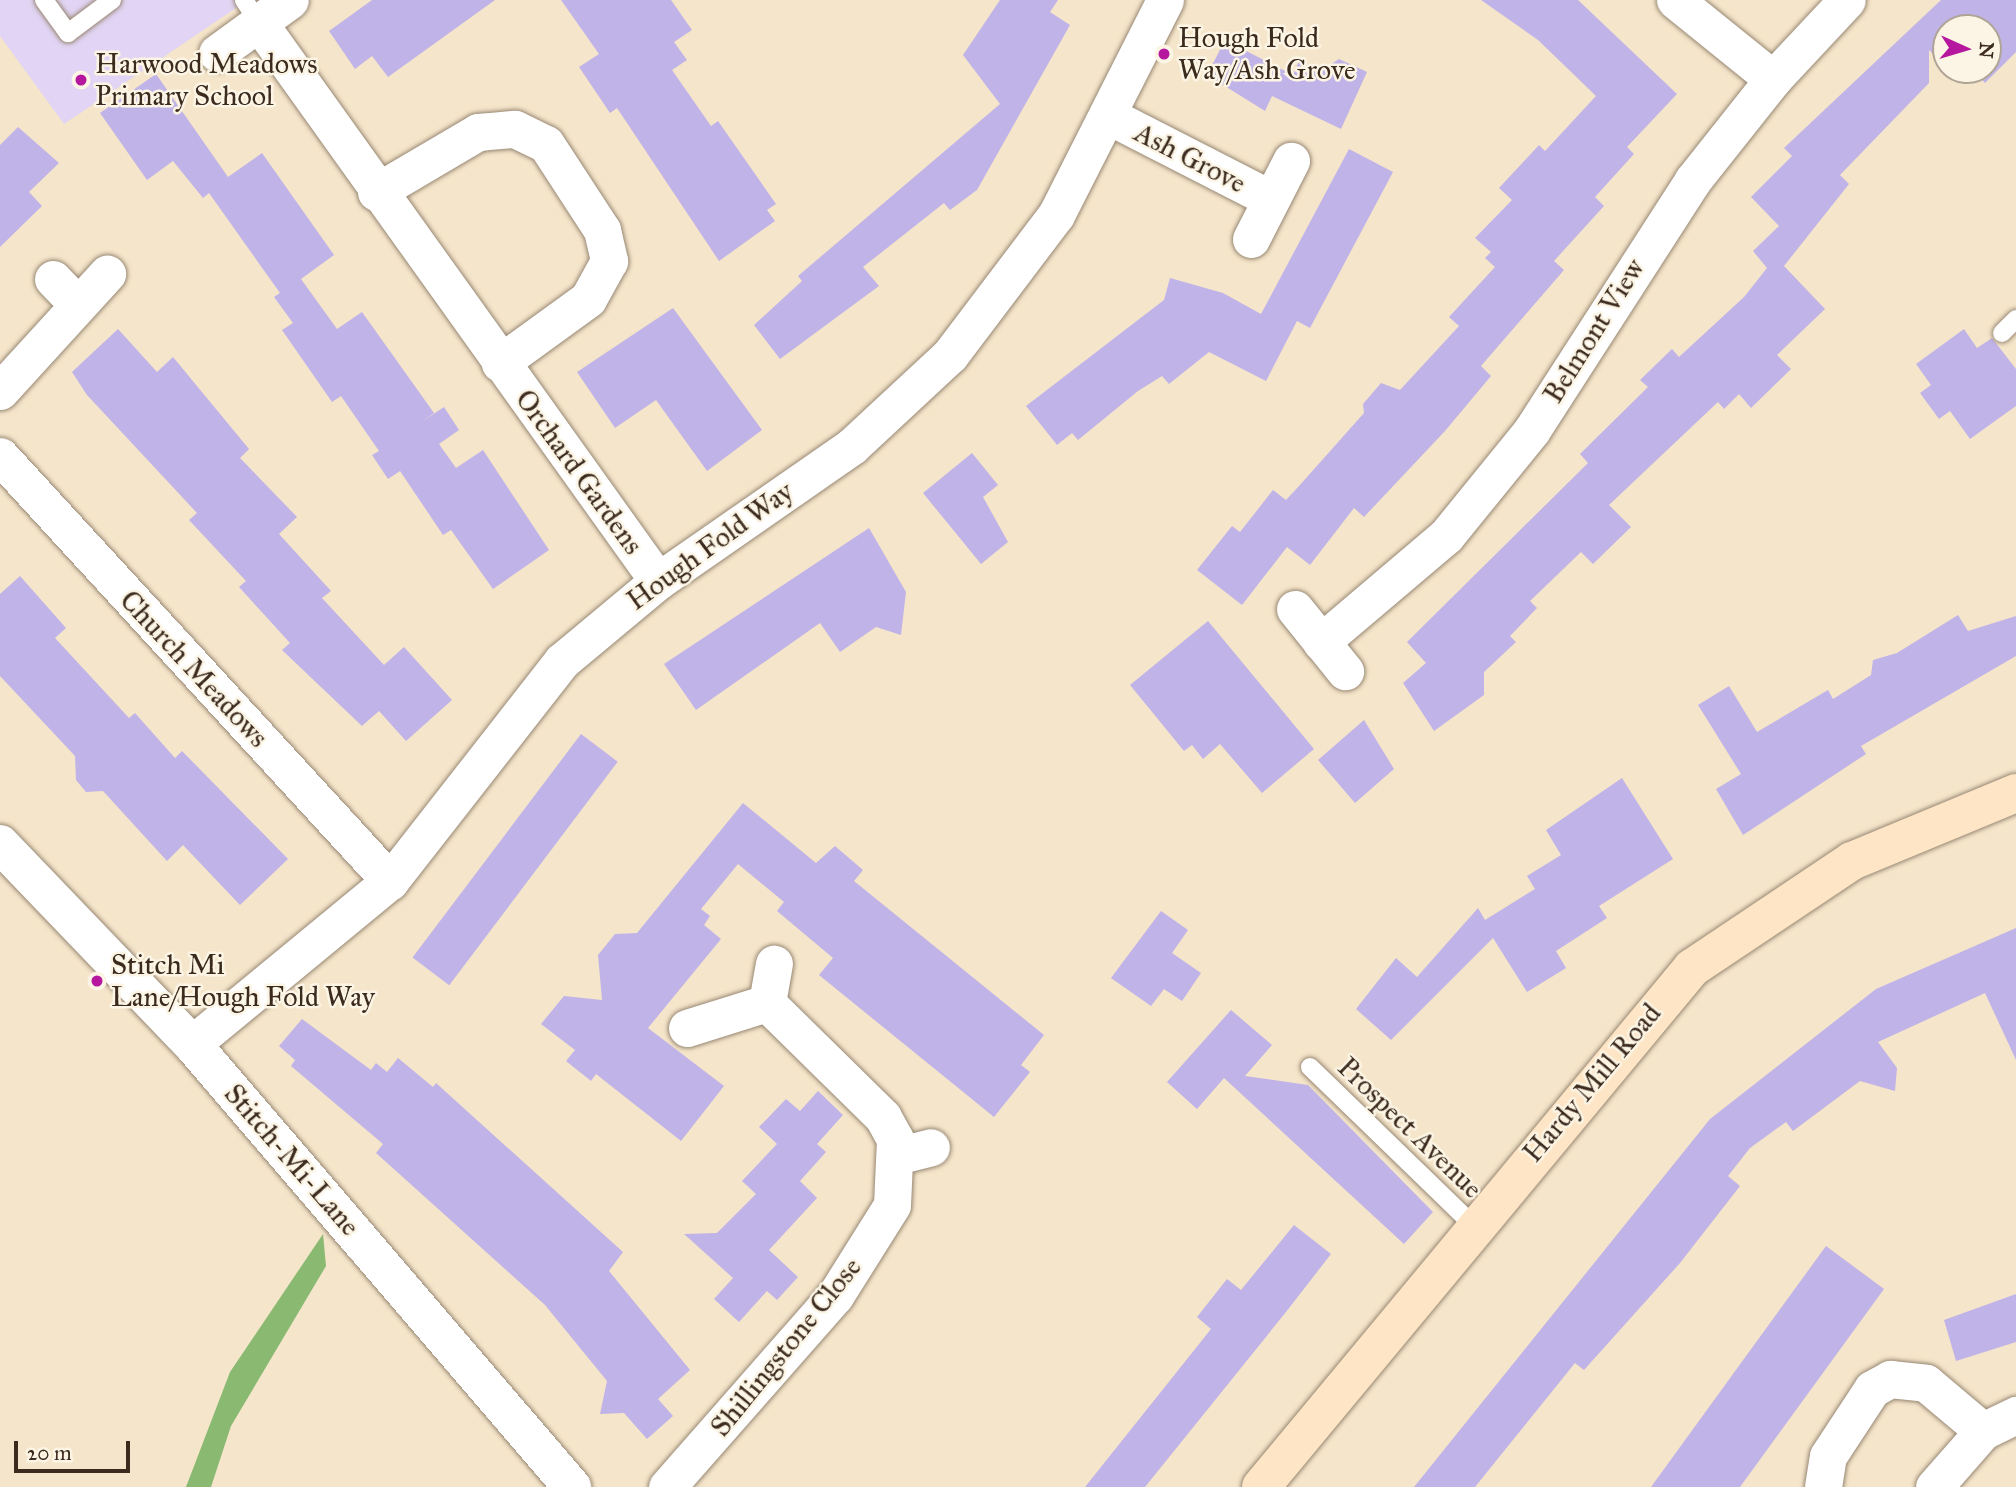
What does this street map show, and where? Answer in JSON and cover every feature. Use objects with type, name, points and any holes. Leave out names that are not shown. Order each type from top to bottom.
[{"type":"main road","name":"Hardy Mill Road","points":[[1261,1487],[1474,1226],[1692,968],[1852,861],[2016,793]]},
{"type":"street","points":[[217,53],[251,12],[290,0]]},
{"type":"street","name":"Hough Fold Way","points":[[192,1044],[390,881],[536,690],[658,580],[852,446],[950,355],[1023,267],[1109,116],[1165,0]]},
{"type":"street","points":[[1675,0],[1773,79]]},
{"type":"street","name":"Belmont View","points":[[1321,642],[1446,536],[1532,430],[1693,180],[1773,79],[1847,0]]},
{"type":"street","name":"Orchard Gardens","points":[[251,12],[376,192],[658,580]]},
{"type":"street","name":"Ash Grove","points":[[1109,116],[1271,199]]},
{"type":"street","name":"Orchard Gardens","points":[[376,192],[478,132],[515,129],[546,144],[602,230],[607,269],[588,299],[500,363]]},
{"type":"street","name":"Ash Grove","points":[[1251,239],[1291,161]]},
{"type":"street","points":[[0,391],[107,274]]},
{"type":"street","points":[[53,279],[78,305]]},
{"type":"street","name":"Church Meadows","points":[[0,456],[390,881]]},
{"type":"street","points":[[1295,610],[1345,671]]},
{"type":"street","name":"Stitch-Mi-Lane","points":[[0,844],[192,1044],[572,1487]]},
{"type":"street","points":[[688,1028],[767,1003],[774,964]]},
{"type":"street","name":"Shillingstone Close","points":[[667,1487],[835,1296],[892,1205],[914,1152],[883,1117],[767,1003]]},
{"type":"street","points":[[1823,1487],[1828,1457],[1872,1389],[1890,1379],[1926,1382],[1983,1431]]},
{"type":"street","points":[[1934,1487],[1983,1431],[2016,1415]]},
{"type":"lane","points":[[44,0],[68,33],[111,0]]},
{"type":"lane","points":[[2002,333],[2016,319]]},
{"type":"lane","name":"Prospect Avenue","points":[[1310,1067],[1474,1226]]},
{"type":"shaded area","name":"Harwood Meadows Primary School","points":[[0,0],[248,0],[64,124],[0,36]]},
{"type":"green space","points":[[323,1234],[326,1266],[231,1426],[211,1487],[186,1487],[230,1372]]},
{"type":"building","points":[[372,0],[495,0],[388,77],[372,56],[355,69],[329,31]]},
{"type":"building","points":[[561,0],[671,0],[692,30],[674,42],[687,60],[672,70],[711,126],[718,121],[776,204],[767,210],[775,221],[719,261],[617,108],[610,113],[579,67],[599,54]]},
{"type":"building","points":[[1000,0],[1058,0],[1050,12],[1070,25],[977,190],[950,210],[944,203],[863,267],[879,286],[780,359],[754,325],[802,281],[798,276],[1000,104],[963,55]]},
{"type":"building","points":[[1481,0],[1578,0],[1677,94],[1627,147],[1634,154],[1595,197],[1604,206],[1554,261],[1564,270],[1481,366],[1491,376],[1445,431],[1364,517],[1354,508],[1310,565],[1287,547],[1242,605],[1197,570],[1232,526],[1240,532],[1273,490],[1286,500],[1364,413],[1363,404],[1381,383],[1400,390],[1459,326],[1449,317],[1495,267],[1485,258],[1491,252],[1475,238],[1512,200],[1499,188],[1539,145],[1545,151],[1596,96],[1538,40]]},
{"type":"building","points":[[1941,0],[2016,0],[2016,52],[2002,66],[2002,14],[1932,14],[1929,83],[1840,175],[1849,184],[1784,266],[1825,309],[1777,355],[1791,369],[1751,408],[1739,394],[1724,409],[1718,402],[1609,505],[1631,527],[1593,564],[1581,552],[1530,601],[1537,608],[1510,636],[1516,642],[1484,672],[1484,695],[1434,731],[1403,683],[1426,663],[1407,642],[1588,463],[1580,454],[1648,387],[1640,380],[1672,349],[1679,357],[1744,297],[1767,268],[1753,251],[1779,226],[1751,197],[1792,156],[1784,148]]},
{"type":"building","points":[[1225,40],[1293,75],[1299,61],[1321,71],[1339,59],[1367,72],[1341,129],[1272,96],[1265,111],[1207,75]]},
{"type":"building","points":[[156,74],[228,177],[262,153],[334,255],[301,279],[337,329],[362,312],[434,413],[423,421],[444,407],[459,430],[439,444],[456,468],[483,450],[549,550],[493,589],[451,530],[443,535],[400,471],[388,479],[372,455],[379,451],[341,396],[332,402],[282,330],[293,323],[274,297],[280,293],[209,193],[203,198],[173,161],[147,180],[100,113]]},
{"type":"building","points":[[18,127],[59,163],[29,192],[42,206],[0,247],[0,145]]},
{"type":"building","points":[[1349,149],[1393,172],[1310,328],[1297,321],[1266,381],[1209,352],[1169,384],[1162,376],[1138,391],[1078,440],[1072,433],[1057,445],[1026,406],[1164,300],[1170,278],[1223,293],[1261,314]]},
{"type":"building","points":[[673,308],[762,430],[707,471],[656,400],[615,428],[577,372]]},
{"type":"building","points":[[118,329],[157,372],[173,357],[249,449],[240,458],[297,517],[279,534],[331,591],[322,598],[384,665],[404,647],[452,700],[406,741],[379,711],[362,726],[282,650],[290,643],[239,587],[246,581],[189,520],[197,513],[87,395],[72,372]]},
{"type":"building","points":[[1964,329],[1977,348],[1992,338],[2016,369],[2016,406],[1970,439],[1950,411],[1939,419],[1920,393],[1931,385],[1916,364]]},
{"type":"building","points":[[972,453],[998,485],[983,497],[1008,542],[981,564],[923,493]]},
{"type":"building","points":[[869,528],[906,592],[901,635],[876,627],[840,652],[820,623],[696,710],[664,664]]},
{"type":"building","points":[[20,576],[66,628],[55,638],[129,718],[135,713],[175,758],[182,751],[288,859],[240,905],[183,845],[167,861],[103,791],[86,792],[76,780],[75,756],[0,676],[0,594]]},
{"type":"building","points":[[1958,615],[1968,631],[2016,616],[2016,656],[1861,746],[1866,754],[1743,835],[1716,789],[1741,774],[1698,705],[1729,686],[1757,732],[1828,690],[1833,699],[1871,675],[1873,660],[1897,653]]},
{"type":"building","points":[[1208,621],[1314,749],[1262,793],[1220,744],[1203,759],[1192,745],[1184,751],[1130,685]]},
{"type":"building","points":[[1364,720],[1394,769],[1355,803],[1318,760]]},
{"type":"building","points":[[581,734],[618,762],[449,985],[412,958]]},
{"type":"building","points":[[1622,778],[1673,859],[1599,906],[1607,918],[1556,951],[1566,968],[1527,992],[1493,938],[1391,1040],[1356,1009],[1396,958],[1417,977],[1478,908],[1485,920],[1535,889],[1527,876],[1561,855],[1546,830]]},
{"type":"building","points":[[743,803],[816,863],[835,846],[863,870],[854,881],[1044,1035],[1021,1065],[1030,1072],[994,1117],[819,975],[833,958],[777,911],[784,902],[738,864],[701,909],[710,916],[704,925],[721,939],[648,1028],[724,1086],[681,1141],[596,1074],[591,1081],[566,1061],[575,1050],[541,1024],[564,996],[602,1000],[598,955],[615,934],[637,933]]},
{"type":"building","points":[[1161,911],[1188,930],[1172,953],[1201,973],[1182,1001],[1164,989],[1151,1006],[1111,978]]},
{"type":"building","points":[[2016,928],[2016,1060],[1985,993],[1878,1042],[1897,1068],[1895,1091],[1860,1081],[1793,1131],[1786,1122],[1750,1148],[1728,1176],[1740,1186],[1680,1263],[1584,1370],[1575,1363],[1475,1487],[1414,1487],[1710,1119],[1876,989]]},
{"type":"building","points":[[1231,1010],[1272,1045],[1245,1076],[1308,1085],[1433,1212],[1404,1244],[1224,1078],[1197,1109],[1167,1082]]},
{"type":"building","points":[[302,1019],[371,1070],[376,1063],[387,1072],[398,1058],[433,1087],[436,1083],[623,1252],[609,1271],[690,1370],[658,1399],[673,1416],[647,1439],[624,1413],[600,1414],[607,1381],[545,1305],[376,1153],[383,1144],[291,1066],[295,1060],[279,1046]]},
{"type":"building","points":[[818,1091],[843,1115],[817,1144],[826,1152],[800,1181],[817,1198],[769,1250],[798,1277],[777,1300],[767,1291],[739,1322],[714,1299],[733,1278],[684,1234],[717,1233],[756,1194],[742,1181],[777,1144],[759,1127],[786,1099],[800,1111]]},
{"type":"building","points":[[1294,1225],[1331,1254],[1286,1312],[1145,1487],[1085,1487],[1211,1329],[1197,1317],[1227,1279],[1241,1290]]},
{"type":"building","points":[[1826,1246],[1884,1289],[1740,1487],[1651,1487]]},
{"type":"building","points":[[2016,1294],[2016,1342],[1956,1361],[1944,1320]]},
{"type":"place","name":"Hough Fold Way/Ash Grove","points":[[1164,54]]},
{"type":"place","name":"Harwood Meadows Primary School","points":[[81,80]]},
{"type":"place","name":"Stitch Mi Lane/Hough Fold Way","points":[[97,981]]}]
